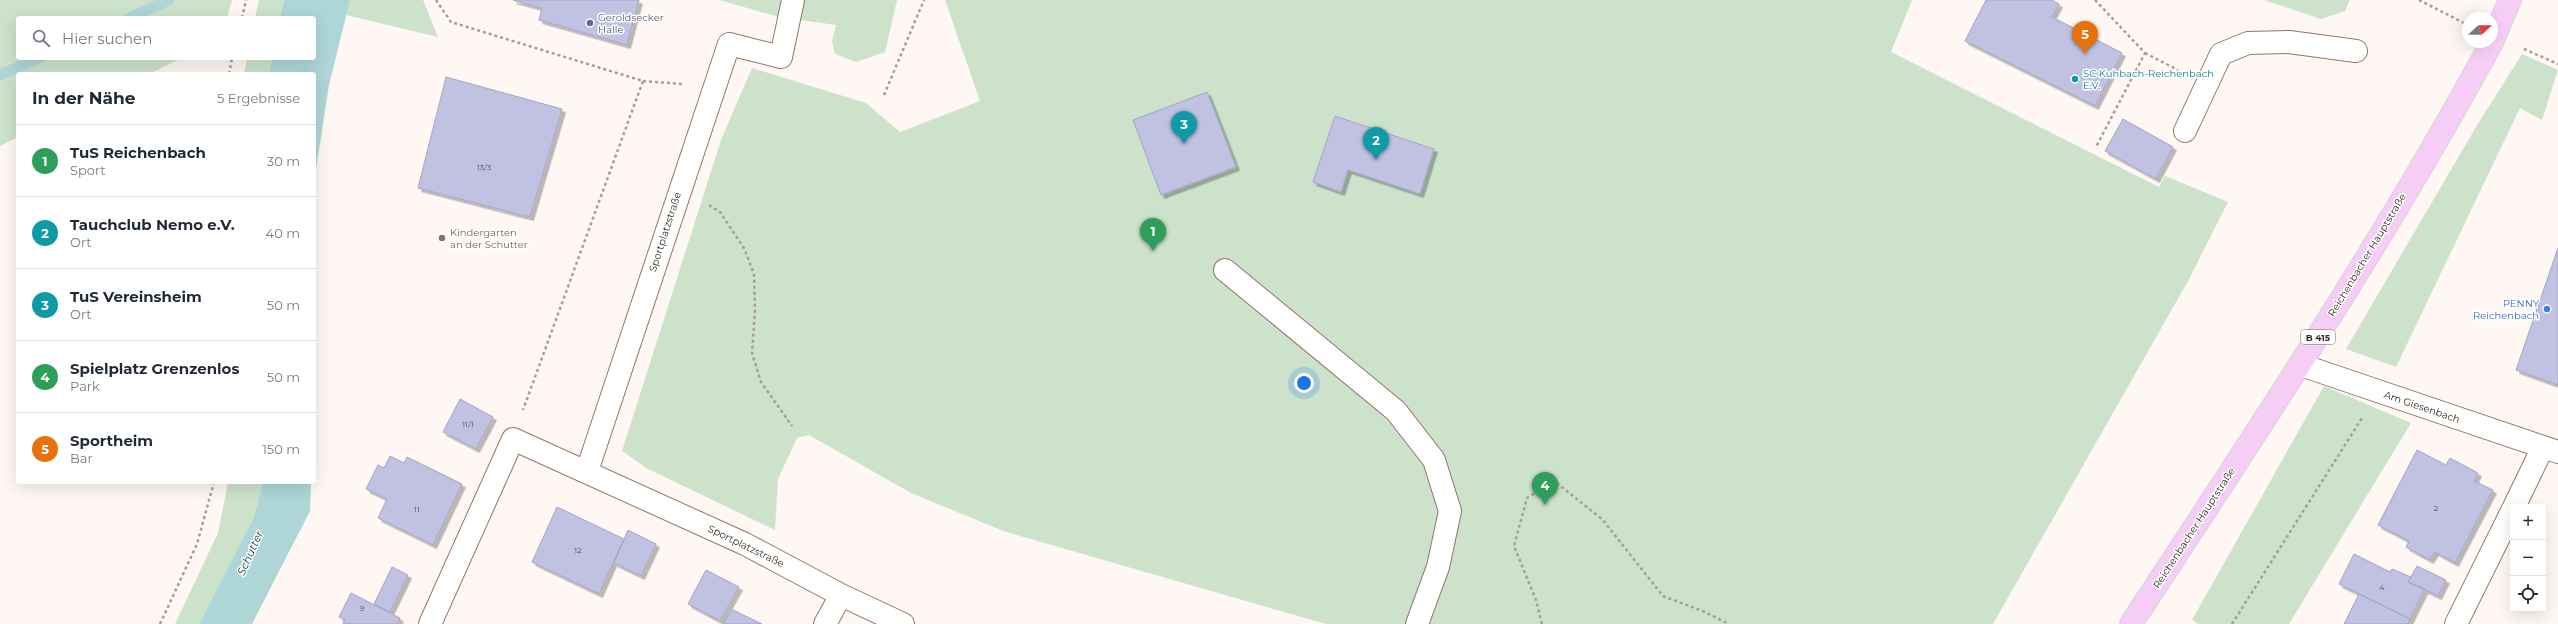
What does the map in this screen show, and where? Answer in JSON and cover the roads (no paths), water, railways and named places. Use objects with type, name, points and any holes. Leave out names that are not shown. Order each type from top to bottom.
[{"type":"main road","name":"Reichenbacher Hauptstraße","points":[[2498,28],[2510,0]]},
{"type":"main road","name":"Reichenbacher Hauptstraße","points":[[2132,624],[2301,365],[2456,108],[2489,48]]},
{"type":"street","name":"Sportplatzstraße","points":[[588,471],[680,186],[728,44],[781,57],[793,0]]},
{"type":"street","points":[[2185,131],[2205,84],[2221,54],[2248,43],[2289,42],[2356,51]]},
{"type":"street","points":[[1225,270],[1396,410],[1434,460],[1450,511],[1438,567],[1417,624]]},
{"type":"street","name":"Am Giesenbach","points":[[2301,365],[2551,450],[2516,504]]},
{"type":"street","name":"Sportplatzstraße","points":[[430,624],[513,438],[746,544],[841,594],[903,624]]},
{"type":"street","name":"Am Giesenbach","points":[[2456,624],[2510,514]]},
{"type":"street","points":[[824,624],[841,594]]},
{"type":"water","points":[[284,0],[350,0],[329,85],[316,169],[316,72],[269,72],[272,60],[316,60],[316,16],[280,16]]},
{"type":"water","name":"Schutter","points":[[262,484],[311,484],[310,511],[252,624],[199,624],[254,517]]},
{"type":"waterway","points":[[133,16],[169,0]]},
{"type":"waterway","points":[[0,75],[34,60]]},
{"type":"place","name":"Geroldsecker Halle","points":[[590,23]]},
{"type":"place","name":"Sportheim","points":[[2085,54]]},
{"type":"place","name":"SC Kuhbach-Reichenbach E.V.","points":[[2075,79]]},
{"type":"place","name":"TuS Vereinsheim","points":[[1184,144]]},
{"type":"place","name":"Tauchclub Nemo e.V.","points":[[1376,160]]},
{"type":"place","name":"Kindergarten an der Schutter","points":[[442,238]]},
{"type":"place","name":"TuS Reichenbach","points":[[1153,251]]},
{"type":"place","name":"PENNY Reichenbach","points":[[2547,309]]},
{"type":"place","name":"Spielplatz Grenzenlos","points":[[1545,505]]}]
